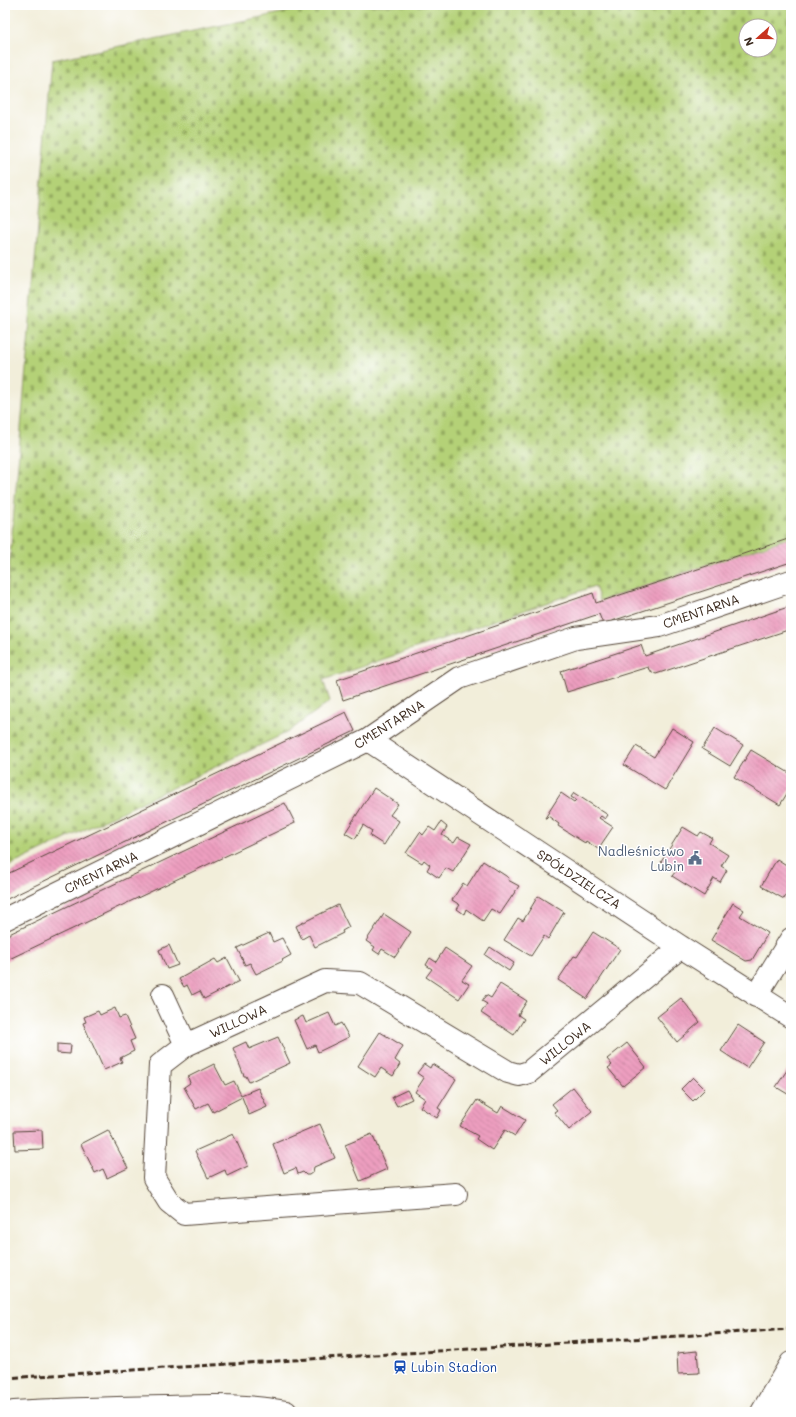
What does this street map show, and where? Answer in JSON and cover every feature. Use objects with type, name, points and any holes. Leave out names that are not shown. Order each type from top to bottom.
[{"type":"street","name":"CMENTARNA","points":[[5,919],[368,740],[459,678],[576,638],[659,626],[791,581]]},
{"type":"street","name":"SPÓŁDZIELCZA","points":[[368,740],[756,996],[791,1017]]},
{"type":"street","points":[[756,996],[791,939]]},
{"type":"street","name":"WILLOWA","points":[[456,1194],[184,1214],[169,1202],[154,1178],[160,1065],[186,1045],[325,981],[360,983],[508,1072],[519,1075],[529,1072],[682,947]]},
{"type":"street","points":[[163,995],[186,1045]]},
{"type":"street","points":[[767,1404],[791,1363]]},
{"type":"street","points":[[767,1404],[791,1404]]},
{"type":"street","points":[[14,1412],[76,1409],[233,1406],[264,1407],[286,1412]]},
{"type":"green space","points":[[320,5],[791,5],[791,537],[600,601],[595,586],[323,680],[330,701],[288,732],[5,868],[5,618],[52,60]]},
{"type":"building","points":[[791,538],[791,562],[603,624],[599,614],[343,700],[337,680],[593,593],[596,603]]},
{"type":"building","points":[[791,606],[791,629],[656,674],[649,670],[648,667],[567,692],[561,671],[641,645],[645,656]]},
{"type":"building","points":[[346,712],[355,731],[5,900],[5,875]]},
{"type":"building","points":[[672,728],[694,742],[665,790],[624,765],[636,746],[654,757]]},
{"type":"building","points":[[715,728],[743,745],[730,766],[702,749]]},
{"type":"building","points":[[751,750],[791,774],[791,787],[780,805],[734,777]]},
{"type":"building","points":[[374,788],[398,804],[390,815],[399,821],[384,845],[370,836],[372,831],[363,825],[355,839],[345,833]]},
{"type":"building","points":[[561,793],[574,802],[576,800],[571,797],[574,793],[608,815],[605,819],[601,816],[599,818],[613,827],[598,849],[586,841],[585,843],[558,826],[559,824],[548,816],[545,818]]},
{"type":"building","points":[[285,803],[295,823],[5,961],[5,936]]},
{"type":"building","points":[[441,822],[447,827],[442,835],[454,843],[458,837],[471,844],[453,872],[446,868],[439,878],[427,870],[430,865],[424,860],[422,863],[406,853],[420,832],[423,835],[429,827],[435,831]]},
{"type":"building","name":"Nadleśnictwo Lubin","points":[[683,827],[698,836],[701,832],[712,838],[709,843],[728,855],[721,866],[727,870],[720,882],[714,878],[704,896],[672,876],[676,871],[661,862]]},
{"type":"building","points":[[777,859],[791,868],[791,886],[784,899],[761,886]]},
{"type":"building","points":[[483,861],[509,878],[508,880],[519,886],[500,914],[491,909],[483,921],[466,909],[464,914],[457,909],[460,905],[452,900],[463,883],[467,886]]},
{"type":"building","points":[[538,896],[564,912],[548,939],[544,936],[531,956],[504,940],[518,918],[523,921]]},
{"type":"building","points":[[733,903],[744,910],[740,916],[768,933],[752,960],[746,961],[711,940]]},
{"type":"building","points":[[338,905],[349,927],[342,931],[343,933],[315,947],[309,935],[302,939],[296,926]]},
{"type":"building","points":[[384,914],[411,932],[395,957],[382,949],[379,954],[373,950],[375,947],[366,941]]},
{"type":"building","points":[[593,932],[620,949],[587,999],[558,980],[574,956],[577,957]]},
{"type":"building","points":[[269,933],[273,942],[282,938],[291,955],[282,960],[283,961],[256,974],[250,963],[245,965],[237,948]]},
{"type":"building","points":[[169,945],[178,965],[167,969],[159,950]]},
{"type":"building","points":[[490,947],[514,963],[509,971],[485,955]]},
{"type":"building","points":[[445,948],[472,966],[462,980],[469,984],[459,999],[426,977],[432,969],[426,965],[430,958],[436,962]]},
{"type":"building","points":[[227,958],[239,981],[204,999],[200,991],[192,995],[187,985],[184,987],[179,979],[215,959],[218,963]]},
{"type":"building","points":[[500,984],[527,1001],[518,1015],[524,1019],[514,1035],[481,1013],[487,1004],[482,1001],[486,995],[491,998]]},
{"type":"building","points":[[681,998],[700,1022],[677,1042],[657,1017]]},
{"type":"building","points":[[115,1008],[119,1018],[125,1016],[135,1039],[130,1041],[134,1051],[120,1058],[122,1062],[104,1070],[83,1023],[86,1022],[84,1017],[98,1011],[100,1015]]},
{"type":"building","points":[[329,1013],[335,1026],[341,1023],[349,1037],[318,1052],[315,1045],[307,1049],[294,1020],[303,1016],[306,1023]]},
{"type":"building","points":[[738,1025],[764,1042],[747,1068],[721,1051]]},
{"type":"building","points":[[380,1032],[403,1046],[395,1060],[400,1064],[393,1076],[381,1068],[375,1077],[358,1066]]},
{"type":"building","points":[[278,1037],[290,1063],[249,1082],[246,1076],[244,1076],[233,1048],[246,1042],[249,1049]]},
{"type":"building","points":[[627,1043],[646,1067],[623,1086],[608,1068],[612,1065],[607,1059]]},
{"type":"building","points":[[57,1044],[71,1045],[70,1054],[57,1053]]},
{"type":"building","points":[[214,1064],[225,1085],[234,1081],[241,1095],[258,1088],[267,1107],[249,1115],[242,1097],[213,1112],[208,1103],[196,1109],[184,1087],[190,1083],[188,1077]]},
{"type":"building","points":[[424,1064],[430,1068],[432,1064],[456,1079],[438,1108],[441,1110],[437,1118],[420,1107],[425,1099],[415,1092],[424,1078],[417,1073]]},
{"type":"building","points":[[791,1064],[791,1096],[776,1087]]},
{"type":"building","points":[[693,1077],[705,1089],[693,1101],[681,1089]]},
{"type":"building","points":[[573,1087],[592,1111],[569,1130],[554,1112],[557,1110],[552,1104]]},
{"type":"building","points":[[407,1090],[412,1099],[397,1106],[392,1097]]},
{"type":"building","points":[[477,1100],[498,1113],[502,1106],[525,1120],[515,1136],[505,1130],[492,1150],[476,1139],[478,1136],[460,1126]]},
{"type":"building","points":[[320,1124],[335,1158],[314,1167],[313,1172],[309,1175],[306,1175],[303,1172],[298,1174],[296,1168],[284,1173],[273,1144]]},
{"type":"building","points":[[42,1130],[43,1149],[15,1150],[14,1131]]},
{"type":"building","points":[[108,1130],[128,1168],[107,1178],[103,1169],[95,1173],[81,1144]]},
{"type":"building","points":[[233,1134],[248,1166],[227,1176],[225,1170],[208,1178],[195,1151]]},
{"type":"building","points":[[372,1134],[387,1169],[360,1181],[345,1145]]},
{"type":"building","points":[[697,1351],[699,1373],[678,1374],[677,1353]]},
{"type":"railway","points":[[5,1378],[791,1329]]},
{"type":"place","name":"Nadleśnictwo Lubin","points":[[695,858]]},
{"type":"place","name":"Lubin Stadion","points":[[400,1367]]}]
